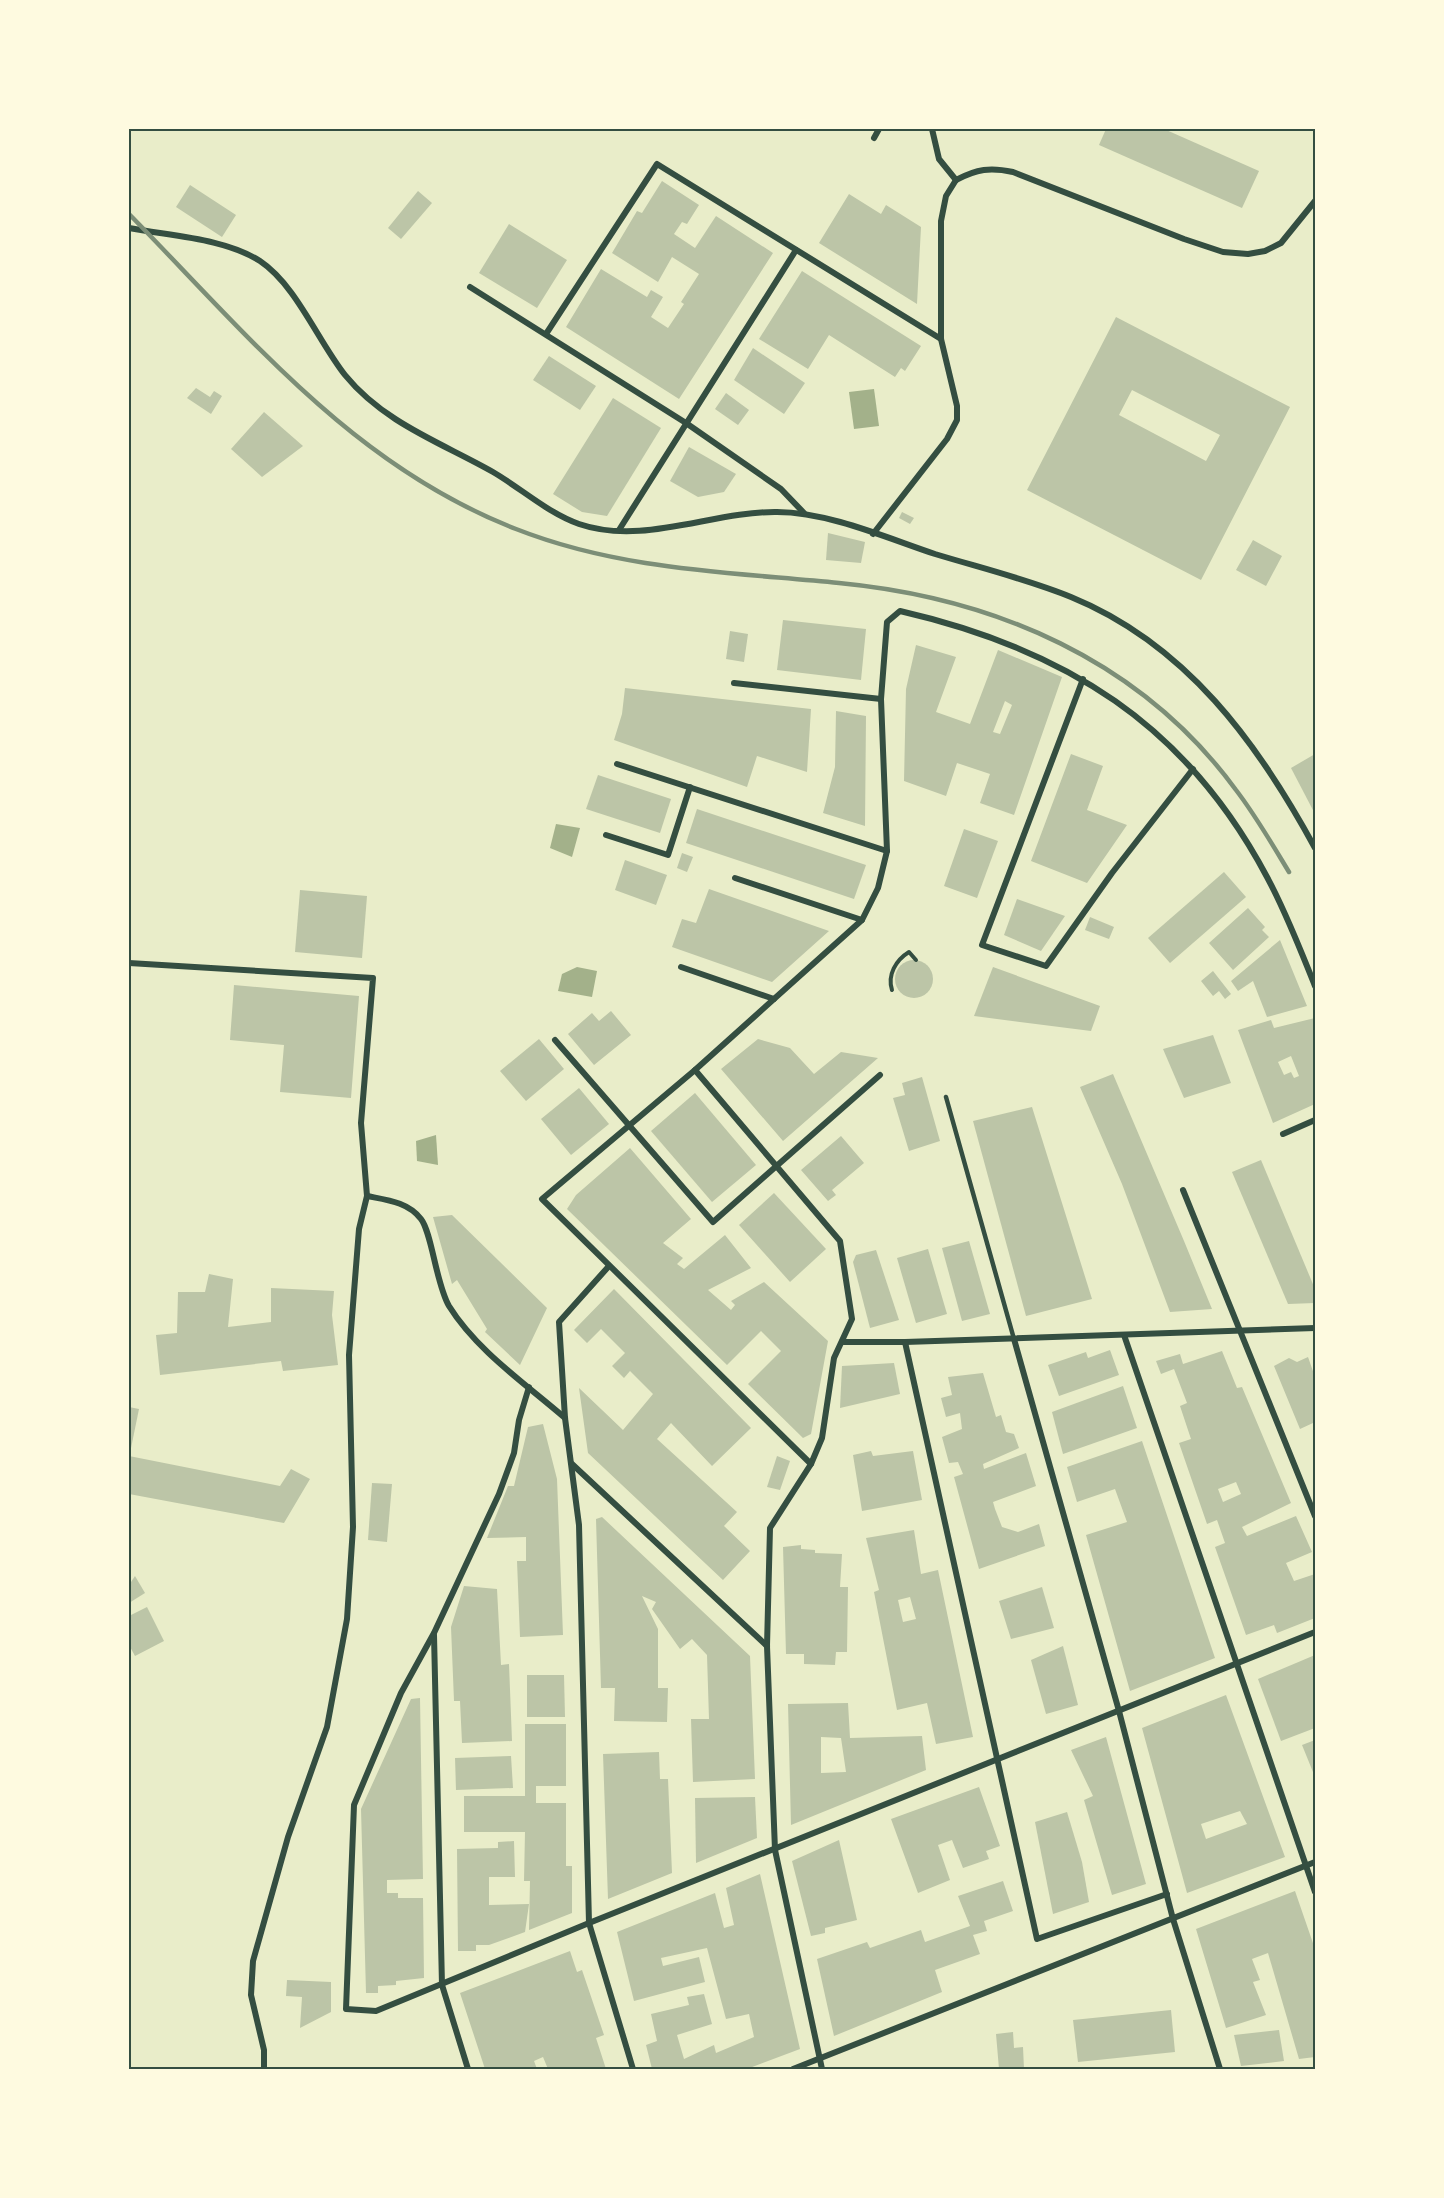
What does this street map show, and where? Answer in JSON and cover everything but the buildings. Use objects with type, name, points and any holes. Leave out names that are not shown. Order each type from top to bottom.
[{"type":"street","points":[[874,138],[879,129]]},
{"type":"street","points":[[932,129],[939,159],[956,180]]},
{"type":"street","points":[[546,334],[657,164],[941,339]]},
{"type":"street","points":[[873,534],[947,439],[957,420],[957,406],[941,339],[941,221],[946,196],[956,180],[977,170],[992,168],[1013,172],[1184,239],[1223,252],[1248,254],[1265,251],[1281,243],[1298,226],[1315,201]]},
{"type":"street","points":[[129,228],[202,241],[252,256],[281,280],[346,376],[377,405],[409,429],[492,472],[552,511],[580,525],[619,530],[650,530],[763,512],[805,513],[1027,580],[1075,598],[1116,620],[1165,652],[1222,706],[1283,790],[1315,848]]},
{"type":"street","points":[[619,530],[796,250]]},
{"type":"street","points":[[471,287],[686,423],[781,489],[805,513]]},
{"type":"street","points":[[811,1464],[542,1199],[695,1070],[862,920],[878,888],[887,851],[881,699],[887,622],[900,611],[960,624],[1026,650],[1083,679],[1114,698],[1167,741],[1193,769],[1246,841],[1268,878],[1315,986]]},
{"type":"street","points":[[1083,679],[982,945],[1046,966],[1112,873],[1193,769]]},
{"type":"street","points":[[734,683],[881,699]]},
{"type":"street","points":[[617,764],[887,851]]},
{"type":"street","points":[[606,835],[668,855],[690,788]]},
{"type":"street","points":[[735,878],[862,920]]},
{"type":"street","points":[[129,963],[373,978],[361,1123],[367,1196],[358,1239],[349,1355],[353,1527],[347,1618],[327,1727],[288,1837],[253,1961],[251,1995],[264,2050],[264,2069]]},
{"type":"street","points":[[681,968],[774,999]]},
{"type":"street","points":[[555,1040],[713,1222],[880,1075]]},
{"type":"street","points":[[695,1070],[840,1241],[852,1320],[834,1358],[822,1438],[811,1464],[770,1528],[767,1646],[775,1850],[822,2069]]},
{"type":"street","points":[[1283,1134],[1315,1120]]},
{"type":"street","points":[[1183,1190],[1315,1516]]},
{"type":"street","points":[[367,1196],[397,1202],[412,1209],[423,1221],[436,1276],[449,1306],[485,1349],[565,1418]]},
{"type":"street","points":[[609,1266],[559,1322],[565,1418],[579,1525],[589,1923],[633,2069]]},
{"type":"street","points":[[842,1342],[1014,1339],[1315,1328]]},
{"type":"street","points":[[1124,1335],[1315,1892]]},
{"type":"street","points":[[1014,1339],[1119,1711],[1173,1919],[1220,2069]]},
{"type":"street","points":[[906,1342],[1037,1939],[1167,1894]]},
{"type":"street","points":[[529,1387],[519,1420],[514,1453],[499,1494],[434,1633],[401,1693],[354,1805],[346,2009],[376,2011],[589,1923],[1315,1632]]},
{"type":"street","points":[[572,1464],[767,1646]]},
{"type":"street","points":[[434,1633],[442,1984],[468,2069]]},
{"type":"street","points":[[793,2069],[1315,1862]]},
{"type":"lane","points":[[946,1097],[1014,1339]]},
{"type":"path","points":[[892,990],[890,983],[899,960],[909,952],[916,960]]},
{"type":"shaded area","points":[[874,389],[879,426],[854,429],[849,392]]},
{"type":"shaded area","points":[[556,824],[580,828],[572,857],[550,848]]},
{"type":"shaded area","points":[[577,967],[597,971],[592,997],[558,991],[562,974]]},
{"type":"shaded area","points":[[436,1135],[438,1165],[417,1161],[416,1141]]},
{"type":"railway","points":[[129,214],[306,393],[353,434],[404,470],[457,502],[516,529],[555,543],[595,553],[675,567],[897,591],[953,603],[1008,621],[1060,643],[1110,671],[1156,705],[1198,744],[1236,790],[1264,830],[1289,872]]}]
